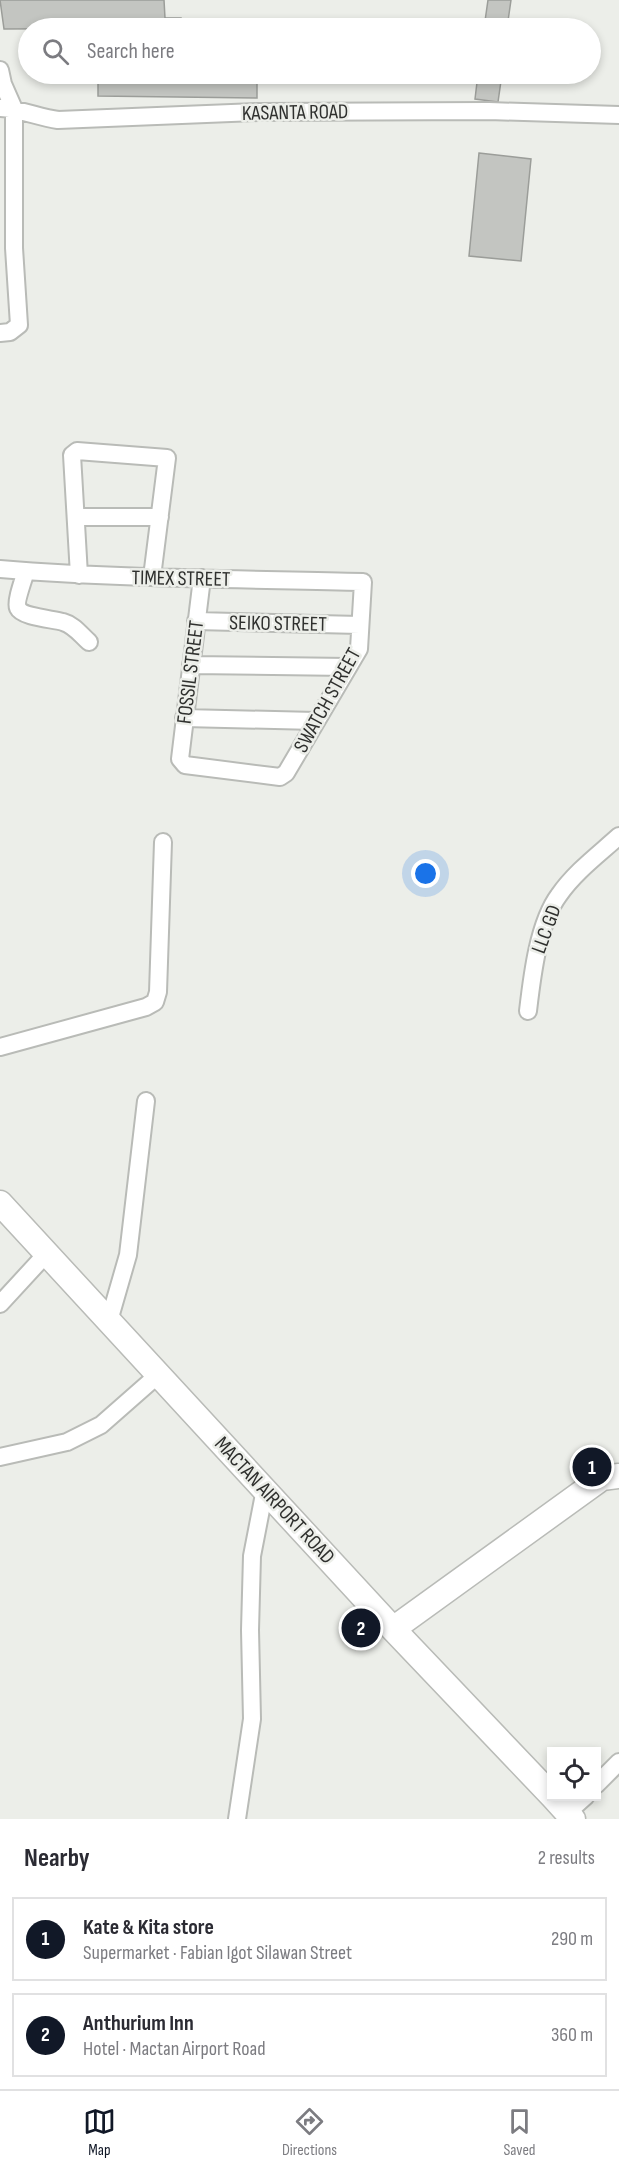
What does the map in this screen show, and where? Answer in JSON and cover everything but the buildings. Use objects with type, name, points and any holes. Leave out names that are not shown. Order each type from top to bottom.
[{"type":"main road","name":"MACTAN AIRPORT ROAD","points":[[0,1203],[393,1629],[561,1806]]},
{"type":"main road","points":[[393,1629],[602,1478],[619,1476]]},
{"type":"street","points":[[0,70],[7,108],[19,325],[10,332],[0,333]]},
{"type":"street","name":"KASANTA ROAD","points":[[7,108],[36,117],[58,120],[258,112],[489,111],[619,115]]},
{"type":"street","points":[[79,575],[72,455],[77,451],[167,458],[152,577]]},
{"type":"street","points":[[76,517],[160,518]]},
{"type":"street","name":"TIMEX STREET","points":[[0,569],[79,575],[363,582]]},
{"type":"street","points":[[26,571],[17,604],[20,610],[26,614],[65,622],[88,642]]},
{"type":"street","name":"FOSSIL STREET","points":[[202,578],[180,759],[185,765],[280,777]]},
{"type":"street","name":"SWATCH STREET","points":[[280,777],[286,773],[359,649],[363,582]]},
{"type":"street","name":"SEIKO STREET","points":[[196,621],[360,625]]},
{"type":"street","points":[[190,665],[348,667]]},
{"type":"street","points":[[184,718],[316,722]]},
{"type":"street","name":"LLC GD","points":[[528,1011],[534,963],[546,922],[557,897],[576,875],[619,836]]},
{"type":"street","points":[[0,1047],[154,1002],[158,992],[163,842]]},
{"type":"street","points":[[110,1321],[128,1255],[146,1101]]},
{"type":"street","points":[[0,1304],[47,1253]]},
{"type":"street","points":[[0,1457],[67,1442],[100,1425],[159,1374]]},
{"type":"street","points":[[237,1819],[252,1719],[250,1630],[252,1556],[265,1489]]},
{"type":"street","points":[[601,1781],[619,1762]]},
{"type":"place","name":"Kate & Kita store","points":[[592,1467]]},
{"type":"place","name":"Anthurium Inn","points":[[361,1628]]}]
